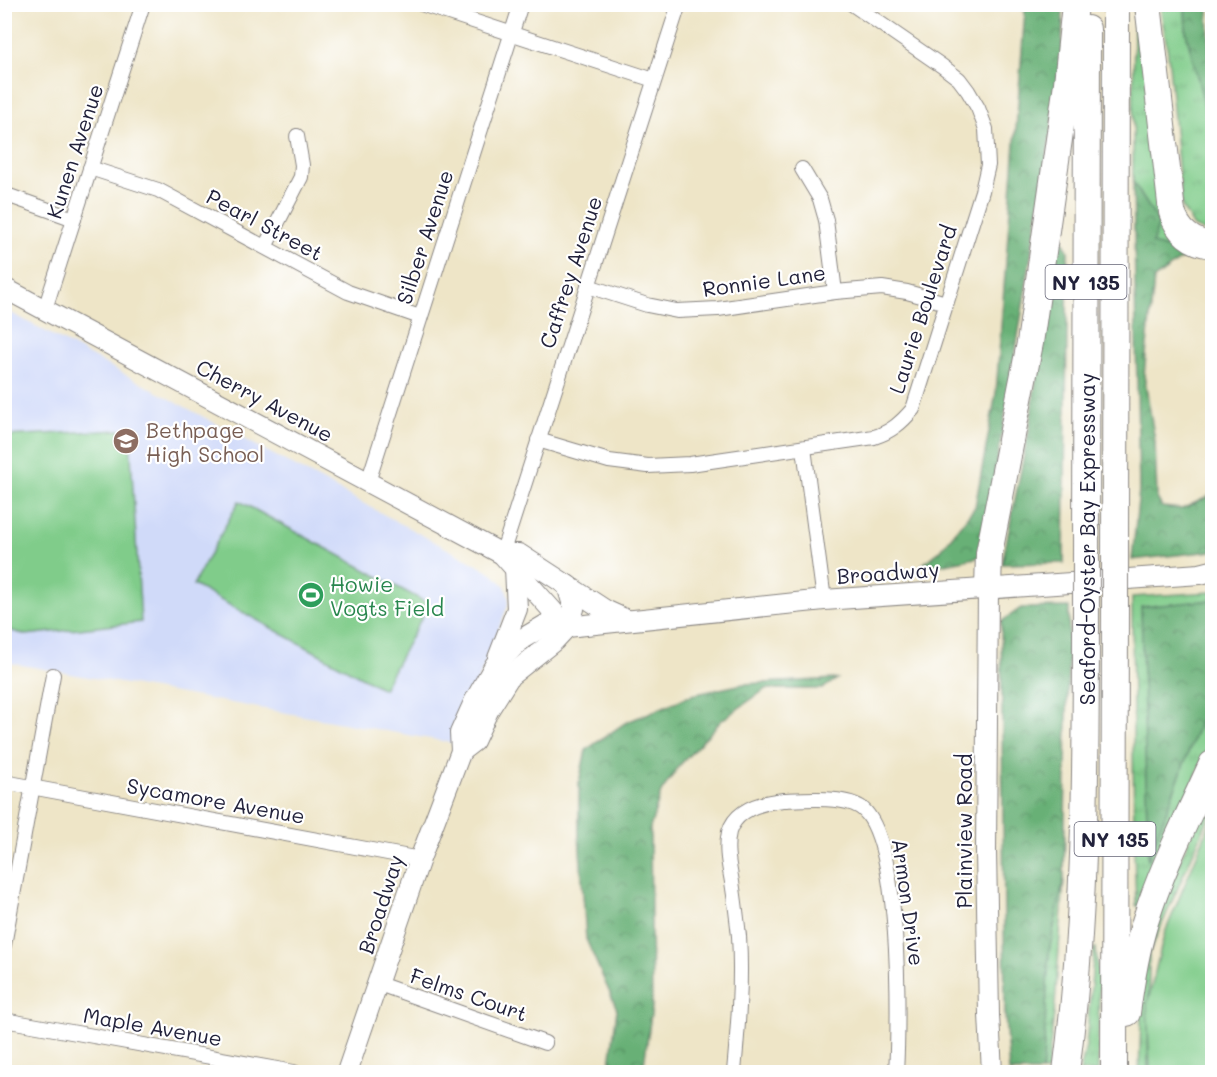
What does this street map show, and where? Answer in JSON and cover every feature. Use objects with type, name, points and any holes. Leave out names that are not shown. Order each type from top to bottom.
[{"type":"highway","points":[[988,589],[989,553],[1030,343],[1066,92],[1074,4]]},
{"type":"highway","name":"Seaford-Oyster Bay Expressway","points":[[1066,1072],[1074,1006],[1084,862],[1087,4]]},
{"type":"highway","name":"Seaford-Oyster Bay Expressway","points":[[1114,1072],[1116,4]]},
{"type":"highway","points":[[1148,4],[1174,221],[1186,236],[1203,244],[1212,245]]},
{"type":"highway","points":[[1119,1072],[1132,979],[1146,919],[1212,764]]},
{"type":"main road","name":"Cherry Avenue","points":[[4,288],[368,482],[508,561],[567,627]]},
{"type":"main road","name":"Cherry Avenue","points":[[508,561],[519,554],[605,610],[627,620]]},
{"type":"main road","points":[[495,665],[518,609],[508,561]]},
{"type":"main road","name":"Broadway","points":[[347,1072],[420,859],[461,751],[460,733],[495,665],[522,639],[547,624],[567,627],[824,600],[1189,575],[1212,571]]},
{"type":"main road","points":[[567,585],[574,609],[567,627]]},
{"type":"main road","name":"Plainview Road","points":[[988,589],[986,851],[988,1004],[992,1072]]},
{"type":"main road","name":"Broadway","points":[[461,751],[474,741],[488,711],[510,676],[554,641],[567,627]]},
{"type":"street","name":"Kunen Avenue","points":[[45,309],[143,4]]},
{"type":"street","points":[[421,4],[654,80]]},
{"type":"street","name":"Silber Avenue","points":[[368,482],[521,4]]},
{"type":"street","name":"Caffrey Avenue","points":[[508,561],[538,440],[679,4]]},
{"type":"street","name":"Laurie Boulevard","points":[[538,440],[609,461],[648,466],[690,464],[874,437],[886,434],[903,421],[913,409],[982,191],[988,165],[986,129],[978,108],[958,79],[852,4]]},
{"type":"street","points":[[265,247],[301,177],[302,165],[297,136]]},
{"type":"street","name":"Pearl Street","points":[[90,168],[158,190],[348,292],[420,317]]},
{"type":"street","points":[[802,169],[820,199],[826,220],[835,292]]},
{"type":"street","points":[[4,194],[74,219]]},
{"type":"street","name":"Ronnie Lane","points":[[588,286],[647,305],[677,311],[718,309],[835,292],[882,288],[907,292],[946,303]]},
{"type":"street","points":[[804,448],[824,600]]},
{"type":"street","points":[[4,945],[53,675]]},
{"type":"street","name":"Sycamore Avenue","points":[[4,782],[420,859]]},
{"type":"street","name":"Armon Drive","points":[[734,1072],[739,1024],[739,937],[727,843],[730,832],[741,815],[748,809],[784,800],[849,801],[862,808],[878,831],[896,945],[899,980],[896,1072]]},
{"type":"street","name":"Felms Court","points":[[379,984],[545,1043]]},
{"type":"street","name":"Maple Avenue","points":[[4,1020],[294,1072]]},
{"type":"shaded area","name":"Bethpage High School","points":[[4,309],[492,573],[505,586],[509,599],[507,608],[453,743],[5,662]]},
{"type":"green space","points":[[1140,4],[1188,254],[1151,244],[1158,223],[1133,182],[1134,5]]},
{"type":"green space","points":[[1017,5],[1063,5],[1062,61],[1010,387],[980,557],[945,564],[923,564],[940,551],[975,507],[996,393],[1025,11]]},
{"type":"green space","points":[[1160,5],[1185,5],[1186,32],[1212,133],[1212,235],[1194,227],[1182,207],[1168,53]]},
{"type":"green space","points":[[1185,5],[1208,5],[1212,136],[1186,32]]},
{"type":"green space","points":[[1209,43],[1212,63],[1212,133]]},
{"type":"green space","points":[[1133,182],[1159,223],[1152,244],[1188,254],[1154,279],[1144,375],[1155,441],[1157,498],[1162,507],[1182,509],[1212,495],[1212,551],[1132,560],[1139,490]]},
{"type":"green space","points":[[1057,227],[1068,251],[1064,563],[1002,564],[1029,430]]},
{"type":"green space","points":[[120,430],[130,439],[141,622],[26,635],[5,629],[5,436]]},
{"type":"green space","name":"Howie Vogts Field","points":[[239,501],[429,604],[383,689],[193,585]]},
{"type":"green space","points":[[1212,592],[1212,738],[1140,908],[1136,905],[1134,852],[1132,597]]},
{"type":"green space","points":[[1212,600],[1212,689],[1148,861],[1141,607]]},
{"type":"green space","points":[[1069,607],[1064,878],[1049,951],[1043,1066],[1041,1072],[1009,1072],[1005,1015],[1001,622],[1021,608]]},
{"type":"green space","points":[[837,679],[822,689],[766,689],[722,720],[679,766],[661,792],[650,828],[652,1007],[643,1072],[609,1072],[617,1009],[586,939],[579,835],[579,782],[586,750],[625,723],[692,695],[743,684]]},
{"type":"green space","points":[[1212,788],[1212,810],[1149,954],[1148,1072],[1139,1072],[1143,972],[1153,921]]},
{"type":"green space","points":[[1212,818],[1212,1072],[1150,1072],[1147,1005],[1164,935]]},
{"type":"green space","points":[[1064,878],[1055,1005],[1047,1072],[1041,1072],[1049,951]]},
{"type":"green space","points":[[1094,948],[1096,948],[1099,985],[1098,1072],[1080,1072],[1086,1046]]},
{"type":"place","name":"Bethpage High School","points":[[126,441]]},
{"type":"place","name":"Howie Vogts Field","points":[[311,595]]}]
